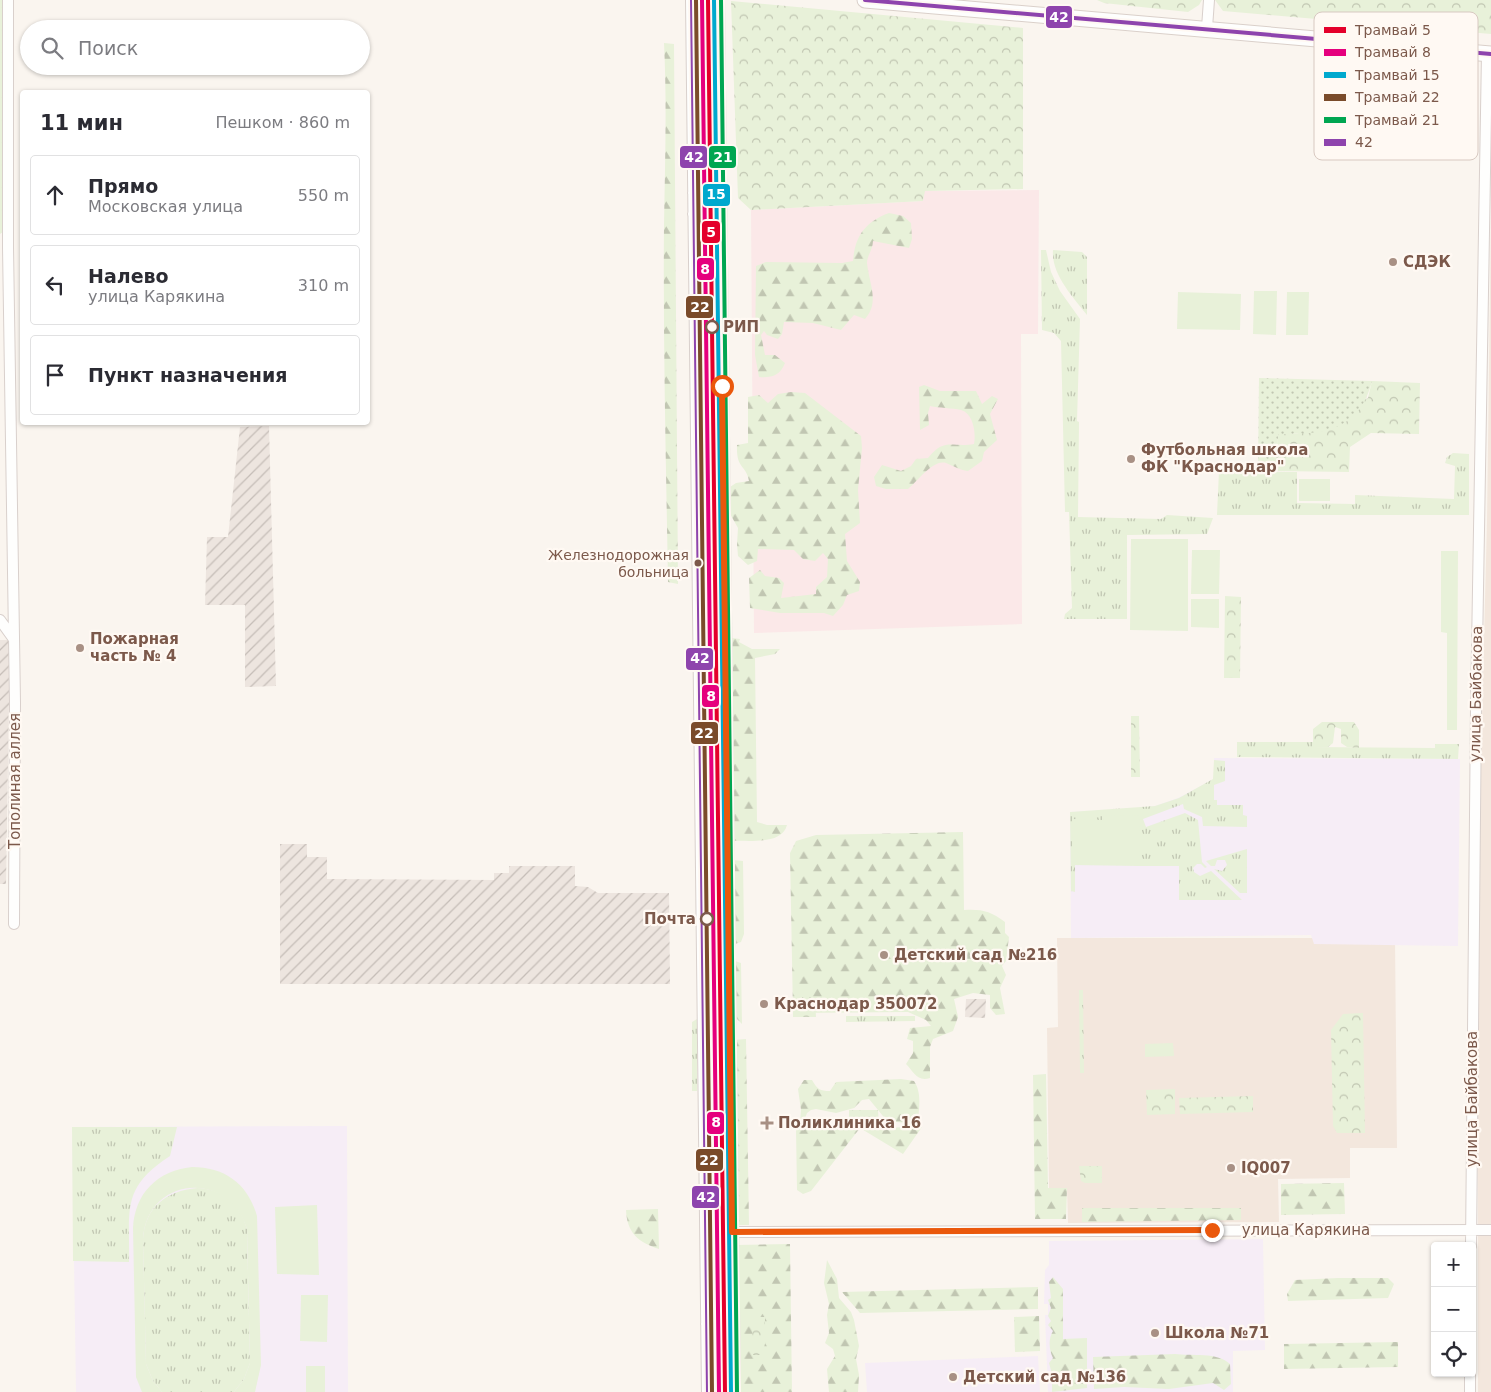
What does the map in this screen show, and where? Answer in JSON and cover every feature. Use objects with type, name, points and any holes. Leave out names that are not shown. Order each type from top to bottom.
[{"type":"main road","points":[[865,0],[1314,37]]},
{"type":"street","name":"Тополиная аллея","points":[[8,0],[4,247],[15,702],[14,924]]},
{"type":"street","points":[[692,0],[708,1392]]},
{"type":"street","points":[[718,0],[734,1392]]},
{"type":"street","points":[[1207,28],[1209,0]]},
{"type":"street","name":"улица Байбакова","points":[[1471,1242],[1476,708],[1489,53]]},
{"type":"street","points":[[694,193],[720,193]]},
{"type":"street","points":[[694,214],[720,214]]},
{"type":"street","points":[[0,620],[13,638]]},
{"type":"street","points":[[702,842],[727,843]]},
{"type":"street","points":[[702,862],[728,862]]},
{"type":"street","points":[[705,1149],[730,1149]]},
{"type":"street","points":[[705,1168],[731,1168]]},
{"type":"street","name":"улица Карякина","points":[[732,1232],[1491,1230]]},
{"type":"street","points":[[707,1319],[733,1319]]},
{"type":"street","points":[[1470,1377],[1470,1392]]},
{"type":"shaded area","points":[[1039,190],[1038,334],[1021,334],[1022,624],[754,633],[751,210],[923,201],[924,191]]},
{"type":"shaded area","points":[[1491,215],[1491,1392],[1478,1392],[1478,877],[1487,522]]},
{"type":"shaded area","points":[[269,426],[276,686],[245,687],[245,605],[205,605],[207,537],[228,537],[240,427]]},
{"type":"shaded area","points":[[0,640],[10,640],[6,884],[0,884]]},
{"type":"shaded area","points":[[1214,758],[1460,759],[1458,946],[1314,944],[1311,935],[1071,938],[1070,812],[1136,809],[1155,806],[1178,798],[1214,779]]},
{"type":"shaded area","points":[[280,844],[307,844],[307,857],[327,857],[327,879],[494,880],[494,873],[509,873],[509,866],[575,866],[575,886],[588,887],[598,893],[669,893],[670,984],[280,984]]},
{"type":"shaded area","points":[[1057,938],[1395,938],[1397,1148],[1350,1148],[1350,1178],[1278,1179],[1279,1222],[1068,1223],[1067,1188],[1049,1188],[1047,1028],[1058,1027]]},
{"type":"shaded area","points":[[966,999],[986,999],[985,1018],[965,1017]]},
{"type":"shaded area","points":[[347,1126],[348,1392],[76,1392],[72,1127]]},
{"type":"shaded area","name":"Школа №71","points":[[1263,1239],[1265,1350],[1233,1351],[1233,1392],[1048,1392],[1045,1315],[1048,1315],[1048,1304],[1044,1304],[1045,1270],[1049,1265],[1049,1241]]},
{"type":"shaded area","name":"Детский сад №136","points":[[1038,1356],[1040,1392],[867,1392],[865,1363]]},
{"type":"green space","points":[[0,0],[4,0],[4,231],[0,234]]},
{"type":"green space","points":[[1097,0],[1202,0],[1199,5],[1188,12],[1104,3]]},
{"type":"green space","points":[[1215,0],[1491,0],[1491,34],[1478,33],[1478,12],[1314,12],[1314,19],[1223,11]]},
{"type":"green space","points":[[731,1],[1023,28],[1023,189],[925,191],[923,201],[751,210],[738,198]]},
{"type":"green space","points":[[664,43],[674,44],[678,584],[668,582],[664,314],[666,111]]},
{"type":"green space","points":[[889,213],[903,216],[911,223],[912,239],[909,248],[873,241],[867,263],[873,300],[865,319],[854,315],[841,330],[813,323],[784,322],[782,334],[778,339],[767,335],[764,331],[761,335],[765,355],[775,355],[785,363],[781,371],[775,375],[759,377],[755,355],[756,266],[766,262],[842,263],[853,261],[856,244],[863,231],[874,221]]},
{"type":"green space","points":[[1041,250],[1046,250],[1051,272],[1060,291],[1080,319],[1077,421],[1079,422],[1078,517],[1161,519],[1167,515],[1213,518],[1207,534],[1127,535],[1127,619],[1064,619],[1065,614],[1072,608],[1069,512],[1065,512],[1061,341],[1054,333],[1042,330]]},
{"type":"green space","points":[[1053,250],[1082,252],[1087,257],[1087,315],[1059,276],[1055,268]]},
{"type":"green space","points":[[1254,291],[1277,291],[1276,335],[1253,334]]},
{"type":"green space","points":[[1178,292],[1241,294],[1240,330],[1177,329]]},
{"type":"green space","points":[[1287,292],[1309,292],[1308,335],[1286,335]]},
{"type":"green space","points":[[1259,378],[1372,381],[1366,398],[1358,411],[1337,427],[1310,433],[1278,434],[1277,471],[1258,471]]},
{"type":"green space","points":[[1372,381],[1420,383],[1419,434],[1371,433],[1350,447],[1349,472],[1277,471],[1278,434],[1297,434],[1368,398]]},
{"type":"green space","points":[[924,385],[940,391],[976,391],[982,404],[992,396],[998,399],[990,414],[997,440],[984,452],[982,461],[968,471],[941,463],[936,464],[908,489],[886,489],[876,486],[874,477],[882,465],[901,471],[911,466],[916,459],[928,458],[944,445],[974,444],[973,425],[969,416],[961,410],[930,406],[928,413],[929,425],[920,430],[919,387]]},
{"type":"green space","points":[[791,392],[805,393],[861,436],[862,448],[858,490],[860,523],[845,534],[847,561],[860,582],[859,591],[847,595],[843,605],[833,616],[824,613],[780,613],[750,608],[749,578],[760,570],[765,576],[779,578],[784,583],[781,598],[816,594],[816,587],[827,577],[828,559],[823,553],[815,561],[803,559],[794,550],[758,549],[757,561],[748,565],[738,556],[738,528],[729,512],[727,489],[736,483],[749,481],[737,453],[737,445],[748,443],[748,397],[759,395],[768,403],[778,394]]},
{"type":"green space","points":[[1453,453],[1469,454],[1469,515],[1217,515],[1219,471],[1297,472],[1297,503],[1355,504],[1355,495],[1454,499],[1455,466],[1445,463],[1447,457]]},
{"type":"green space","points":[[1299,479],[1330,479],[1330,501],[1299,501]]},
{"type":"green space","points":[[1131,539],[1188,539],[1188,631],[1130,630]]},
{"type":"green space","points":[[1192,550],[1220,550],[1219,594],[1191,594]]},
{"type":"green space","points":[[1441,551],[1458,551],[1457,730],[1447,730],[1447,633],[1441,632]]},
{"type":"green space","points":[[1225,596],[1241,597],[1240,678],[1224,678]]},
{"type":"green space","points":[[1191,599],[1219,599],[1219,628],[1191,627]]},
{"type":"green space","points":[[732,638],[740,639],[739,642],[752,649],[780,649],[775,654],[755,658],[757,822],[767,825],[787,825],[779,836],[772,839],[733,841]]},
{"type":"green space","points":[[1131,716],[1139,716],[1140,777],[1131,777]]},
{"type":"green space","points":[[1322,722],[1354,722],[1359,730],[1359,748],[1347,747],[1341,743],[1341,729],[1335,727],[1333,743],[1328,747],[1313,747],[1313,729]]},
{"type":"green space","points":[[1237,742],[1313,742],[1313,747],[1435,748],[1435,744],[1459,744],[1458,759],[1237,757]]},
{"type":"green space","points":[[1214,760],[1225,761],[1225,781],[1214,785],[1214,800],[1217,800],[1217,805],[1243,805],[1243,815],[1247,816],[1247,827],[1203,826],[1202,817],[1184,809],[1183,804],[1143,819],[1146,827],[1185,813],[1198,820],[1202,862],[1207,867],[1205,868],[1201,864],[1197,864],[1193,868],[1194,872],[1200,876],[1211,871],[1242,900],[1179,900],[1179,866],[1139,866],[1139,816],[1104,816],[1104,820],[1073,865],[1075,865],[1075,892],[1071,891],[1070,812],[1155,806],[1179,798],[1213,779]]},
{"type":"green space","points":[[1104,815],[1140,816],[1139,866],[1072,865],[1073,819],[1103,820]]},
{"type":"green space","name":"Детский сад №216","points":[[963,832],[964,910],[981,910],[995,915],[1005,922],[1005,933],[1009,937],[1006,961],[1002,966],[1006,975],[1000,988],[1005,1014],[996,1015],[990,1008],[990,995],[973,993],[954,999],[958,1017],[953,1031],[933,1039],[930,1047],[930,1078],[922,1079],[916,1076],[906,1064],[913,1053],[913,1041],[907,1039],[910,1028],[931,1026],[926,1020],[908,1012],[793,1013],[790,853],[796,841],[816,835]]},
{"type":"green space","points":[[1247,849],[1247,893],[1240,893],[1214,869],[1222,871],[1227,865],[1225,860],[1217,860],[1215,866],[1211,866],[1206,861]]},
{"type":"green space","points":[[733,860],[743,861],[744,934],[741,942],[732,945]]},
{"type":"green space","points":[[732,960],[741,963],[742,1024],[733,1015]]},
{"type":"green space","points":[[1079,990],[1083,990],[1084,1073],[1080,1073]]},
{"type":"green space","points":[[793,997],[815,997],[816,1017],[793,1017]]},
{"type":"green space","points":[[1363,1013],[1365,1133],[1337,1133],[1333,1126],[1331,1030],[1343,1014]]},
{"type":"green space","points":[[846,1016],[915,1016],[915,1021],[846,1022]]},
{"type":"green space","points":[[697,1019],[697,1091],[692,1091],[692,1022]]},
{"type":"green space","points":[[746,1039],[749,1225],[735,1225],[733,1040]]},
{"type":"green space","points":[[1173,1043],[1174,1056],[1145,1057],[1145,1044]]},
{"type":"green space","points":[[1046,1074],[1048,1188],[1067,1188],[1066,1219],[1035,1219],[1033,1075]]},
{"type":"green space","points":[[901,1079],[914,1081],[917,1086],[919,1100],[918,1121],[907,1123],[887,1121],[869,1099],[862,1100],[854,1108],[836,1113],[816,1109],[811,1110],[807,1113],[803,1124],[800,1123],[801,1110],[798,1089],[804,1080],[812,1080],[819,1089],[830,1091],[836,1082]]},
{"type":"green space","points":[[1175,1089],[1175,1114],[1147,1115],[1146,1090]]},
{"type":"green space","points":[[1253,1096],[1253,1112],[1180,1114],[1179,1098]]},
{"type":"green space","points":[[849,1110],[878,1110],[879,1125],[849,1126]]},
{"type":"green space","points":[[72,1127],[177,1127],[170,1156],[143,1179],[132,1201],[129,1214],[129,1262],[73,1261]]},
{"type":"green space","points":[[922,1127],[903,1154],[860,1128],[811,1191],[803,1194],[797,1190],[796,1129]]},
{"type":"green space","points":[[1079,1166],[1102,1166],[1102,1183],[1085,1183],[1081,1181]]},
{"type":"green space","points":[[192,1167],[215,1170],[234,1180],[248,1195],[257,1216],[261,1365],[255,1392],[234,1392],[244,1379],[250,1363],[247,1229],[238,1210],[224,1196],[207,1189],[190,1188],[173,1192],[158,1202],[148,1218],[143,1239],[146,1364],[153,1381],[162,1392],[142,1392],[136,1377],[133,1228],[135,1215],[143,1194],[158,1179],[179,1169]]},
{"type":"green space","points":[[1344,1183],[1345,1214],[1281,1215],[1281,1184]]},
{"type":"green space","points":[[197,1188],[215,1191],[229,1200],[240,1212],[247,1229],[250,1363],[244,1379],[234,1392],[162,1392],[153,1381],[146,1364],[143,1239],[145,1228],[148,1218],[159,1203],[176,1193]]},
{"type":"green space","points":[[317,1205],[319,1275],[277,1274],[275,1207]]},
{"type":"green space","points":[[1082,1208],[1241,1208],[1241,1220],[1082,1222]]},
{"type":"green space","points":[[658,1209],[659,1249],[635,1236],[631,1231],[626,1210]]},
{"type":"green space","points":[[790,1244],[792,1392],[738,1392],[735,1245]]},
{"type":"green space","points":[[827,1260],[837,1279],[839,1298],[851,1312],[854,1320],[859,1346],[856,1359],[859,1375],[858,1392],[829,1392],[827,1369],[835,1356],[833,1349],[825,1343],[829,1333],[827,1315],[829,1304],[824,1283]]},
{"type":"green space","points":[[1053,1277],[1063,1289],[1063,1339],[1087,1338],[1087,1388],[1052,1392],[1052,1374],[1049,1363],[1053,1358],[1050,1337],[1053,1331],[1048,1325],[1051,1321],[1048,1316],[1051,1308],[1048,1300],[1051,1298],[1049,1282]]},
{"type":"green space","points":[[1388,1278],[1394,1284],[1388,1298],[1288,1301],[1287,1294],[1295,1280]]},
{"type":"green space","points":[[1038,1287],[1038,1309],[860,1313],[842,1292]]},
{"type":"green space","points":[[301,1295],[328,1295],[327,1342],[300,1341]]},
{"type":"green space","points":[[1039,1316],[1040,1351],[1015,1352],[1014,1317]]},
{"type":"green space","points":[[752,1317],[765,1317],[765,1355],[753,1355]]},
{"type":"green space","points":[[1398,1342],[1398,1367],[1284,1369],[1284,1344]]},
{"type":"green space","points":[[1175,1354],[1204,1355],[1225,1360],[1230,1364],[1231,1384],[1224,1390],[1213,1383],[1169,1389],[1124,1387],[1094,1389],[1093,1357]]},
{"type":"green space","points":[[306,1366],[325,1366],[325,1392],[306,1392]]},
{"type":"tram line","name":"22","points":[[696,0],[712,1392]]},
{"type":"tram line","name":"8","points":[[702,0],[719,1392]]},
{"type":"tram line","name":"5","points":[[708,0],[725,1392]]},
{"type":"tram line","name":"15","points":[[714,0],[731,1392]]},
{"type":"tram line","name":"21","points":[[721,0],[737,1392]]},
{"type":"transit line","name":"42","points":[[692,0],[708,1392]]},
{"type":"transit line","name":"42","points":[[865,0],[1314,39]]},
{"type":"transit line","name":"42","points":[[1478,53],[1491,54]]},
{"type":"place","name":"СДЭК","points":[[1393,262]]},
{"type":"place","name":"РИП","points":[[712,327]]},
{"type":"place","name":"Футбольная школа ФК \"Краснодар\"","points":[[1131,459]]},
{"type":"place","name":"Железнодорожная больница","points":[[698,563]]},
{"type":"place","name":"Пожарная часть № 4","points":[[80,648]]},
{"type":"place","name":"Почта","points":[[707,919]]},
{"type":"place","name":"Детский сад №216","points":[[884,955]]},
{"type":"place","name":"Краснодар 350072","points":[[764,1004]]},
{"type":"place","name":"Поликлиника 16","points":[[767,1123]]},
{"type":"place","name":"IQ007","points":[[1231,1168]]},
{"type":"place","name":"Школа №71","points":[[1155,1333]]},
{"type":"place","name":"Детский сад №136","points":[[953,1377]]},
{"type":"route","points":[[722,386],[732,1232],[1212,1230]]}]
